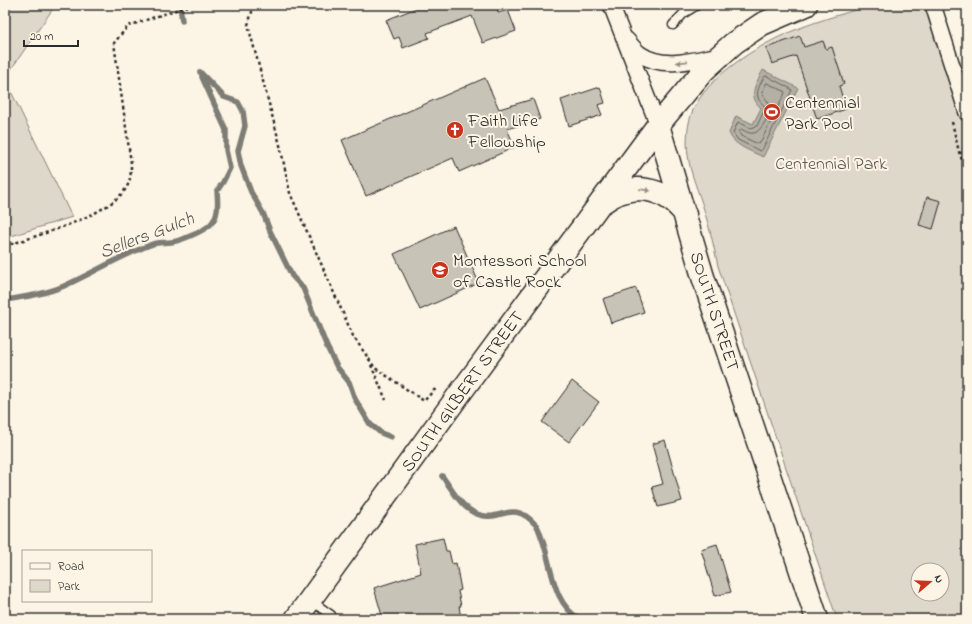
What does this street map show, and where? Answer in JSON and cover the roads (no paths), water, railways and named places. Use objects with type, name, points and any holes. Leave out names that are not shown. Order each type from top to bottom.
[{"type":"street","name":"SOUTH STREET","points":[[611,5],[658,125],[703,277],[817,619]]},
{"type":"street","name":"SOUTH GILBERT STREET","points":[[296,619],[658,125],[704,70],[720,54],[762,24],[806,5]]},
{"type":"street","points":[[933,5],[967,113]]},
{"type":"street","points":[[624,37],[640,54],[659,62],[682,62],[720,54]]},
{"type":"street","points":[[597,207],[608,198],[627,190],[649,190],[671,199],[685,214]]},
{"type":"lane","points":[[673,24],[684,13],[697,5]]},
{"type":"lane","points":[[310,600],[331,615],[332,619]]},
{"type":"water","name":"Centennial Park Pool","points":[[763,70],[798,88],[763,157],[739,145],[731,138],[729,133],[736,116],[753,124],[761,108],[754,99],[754,89]]},
{"type":"waterway","name":"Sellers Gulch","points":[[180,5],[182,21]]},
{"type":"waterway","points":[[200,72],[224,97],[238,102],[243,111],[245,126],[238,151],[241,166],[251,192],[263,213],[292,276],[303,288],[327,347],[337,367],[349,382],[355,399],[370,424],[381,433],[391,437]]},
{"type":"waterway","name":"Sellers Gulch","points":[[5,300],[35,295],[57,289],[139,249],[155,243],[180,240],[197,233],[210,225],[215,218],[218,205],[217,191],[230,168],[226,150],[226,130],[202,77]]},
{"type":"waterway","points":[[442,476],[462,503],[471,511],[485,516],[512,512],[519,513],[527,517],[536,525],[539,529],[558,594],[571,612],[580,619]]},
{"type":"place","name":"Centennial Park Pool","points":[[772,112]]},
{"type":"place","name":"Faith Life Fellowship","points":[[455,130]]},
{"type":"place","name":"Montessori School of Castle Rock","points":[[440,270]]},
{"type":"park label","name":"Centennial Park","points":[[831,163]]}]
